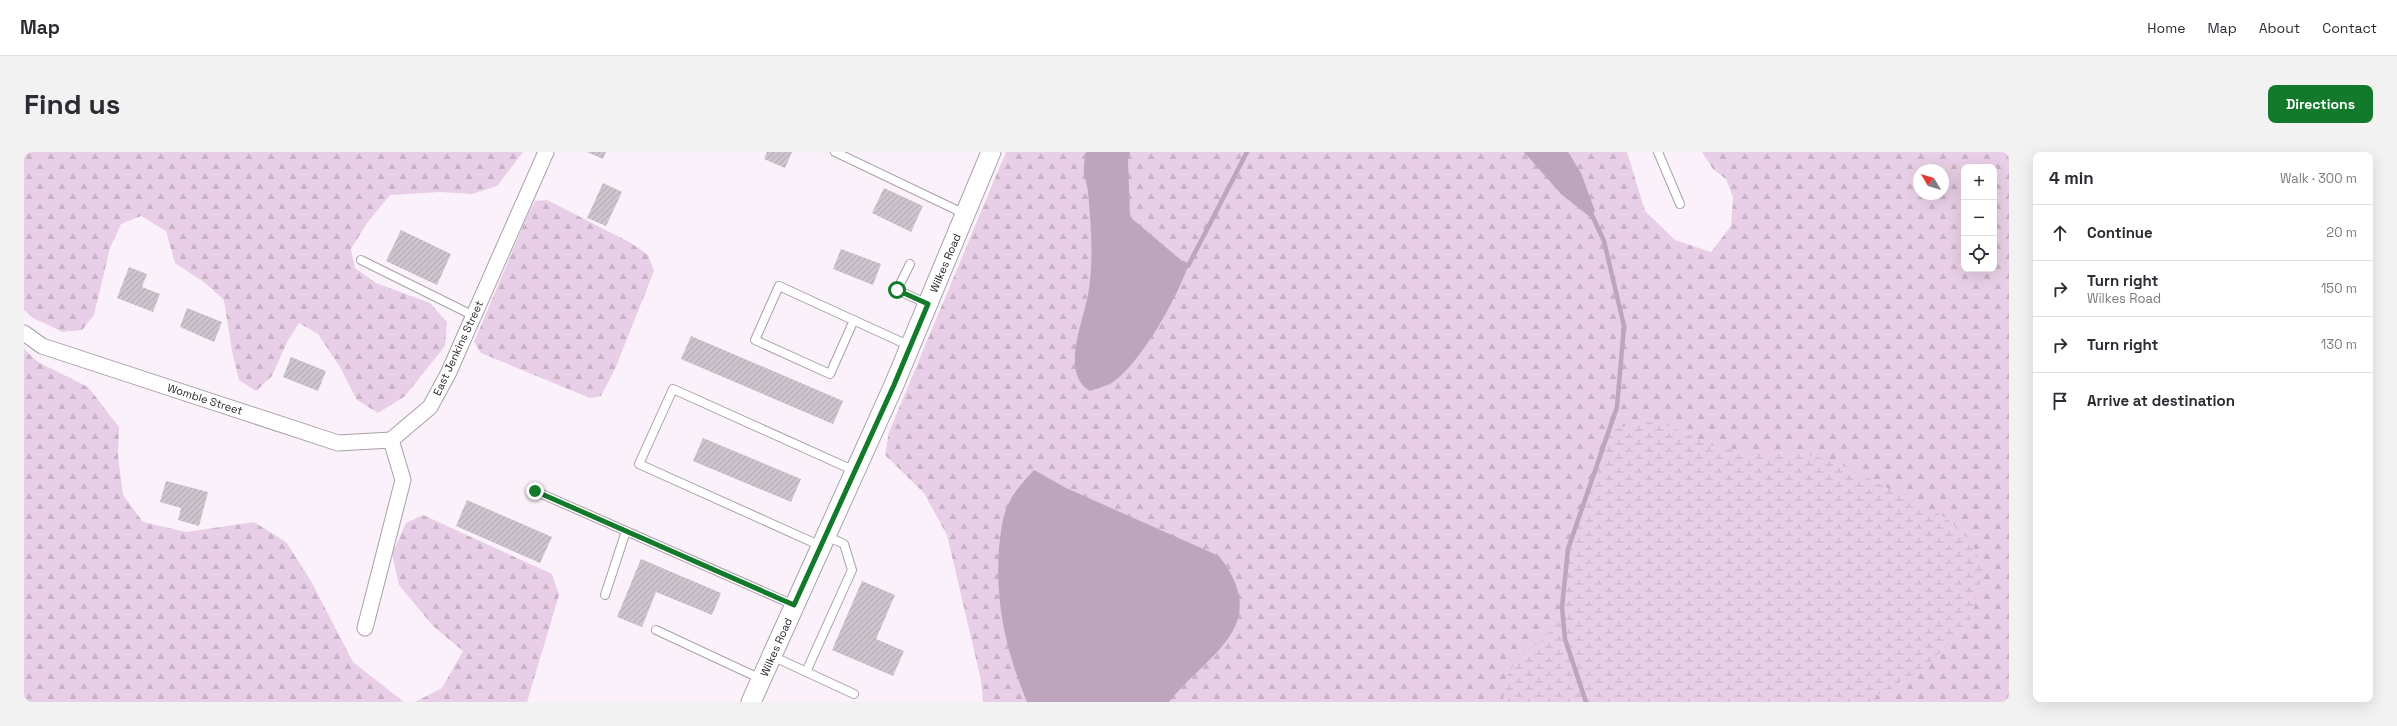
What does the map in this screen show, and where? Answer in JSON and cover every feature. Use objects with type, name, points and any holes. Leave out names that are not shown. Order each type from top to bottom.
[{"type":"street","name":"East Jenkins Street","points":[[391,440],[430,407],[474,316],[546,152]]},
{"type":"street","name":"Wilkes Road","points":[[751,702],[910,346],[991,152]]},
{"type":"street","name":"Womble Street","points":[[24,332],[42,346],[338,443],[391,440]]},
{"type":"street","points":[[365,628],[403,480],[391,440]]},
{"type":"lane","points":[[835,152],[965,214]]},
{"type":"lane","points":[[1658,152],[1680,204]]},
{"type":"lane","points":[[361,260],[474,316]]},
{"type":"lane","points":[[910,264],[897,290],[928,304]]},
{"type":"lane","points":[[854,320],[830,374],[755,340],[779,286],[854,320],[910,346]]},
{"type":"lane","points":[[806,672],[852,570],[844,544],[824,541],[639,464],[673,389],[855,471]]},
{"type":"lane","points":[[535,491],[794,605]]},
{"type":"lane","points":[[605,595],[626,531]]},
{"type":"lane","points":[[656,630],[761,679]]},
{"type":"lane","points":[[772,656],[854,694]]},
{"type":"green space","points":[[24,152],[523,152],[497,186],[472,194],[440,192],[390,195],[367,223],[351,249],[355,268],[376,283],[430,303],[447,322],[445,346],[405,396],[378,413],[357,400],[340,367],[318,334],[299,323],[287,342],[272,376],[256,391],[239,380],[232,351],[224,300],[205,283],[175,263],[166,231],[141,216],[121,224],[110,248],[94,315],[82,330],[63,332],[33,318],[24,310]]},
{"type":"green space","points":[[1006,152],[1627,152],[1645,211],[1675,240],[1711,252],[1731,226],[1733,197],[1726,179],[1713,169],[1702,152],[2009,152],[2009,702],[983,702],[981,680],[947,535],[924,493],[885,455],[889,432]]},
{"type":"green space","points":[[547,200],[631,243],[648,255],[654,271],[615,369],[601,396],[590,398],[481,353],[474,342],[529,212],[535,201]]},
{"type":"green space","points":[[24,349],[38,362],[88,387],[119,427],[118,456],[123,495],[143,522],[186,532],[254,522],[286,542],[311,581],[353,662],[404,702],[24,702]]},
{"type":"green space","points":[[1647,422],[1667,425],[1710,445],[1739,452],[1798,452],[1834,461],[1945,517],[1972,542],[1983,570],[1970,624],[1922,670],[1883,691],[1870,702],[1503,702],[1505,680],[1514,664],[1564,619],[1568,549],[1610,429]]},
{"type":"green space","points":[[423,515],[552,574],[559,595],[527,702],[415,702],[442,688],[463,651],[433,626],[399,585],[392,554],[406,523]]},
{"type":"shaded area","points":[[1086,152],[1130,152],[1128,160],[1130,217],[1188,266],[1167,312],[1135,360],[1124,373],[1113,382],[1090,391],[1081,383],[1076,373],[1075,360],[1076,347],[1088,295],[1091,269],[1090,217],[1088,191],[1084,171]]},
{"type":"shaded area","points":[[1524,152],[1568,152],[1581,173],[1595,211],[1590,217],[1561,194]]},
{"type":"shaded area","points":[[1034,470],[1066,488],[1219,556],[1234,581],[1240,602],[1237,620],[1229,637],[1216,653],[1169,702],[1027,702],[1013,664],[1008,645],[1001,607],[998,568],[1000,536],[1007,506],[1021,485]]},
{"type":"building","points":[[587,152],[606,152],[603,159]]},
{"type":"building","points":[[767,152],[792,152],[785,168],[764,159]]},
{"type":"building","points":[[603,183],[622,192],[606,226],[587,218]]},
{"type":"building","points":[[884,188],[923,206],[911,232],[872,213]]},
{"type":"building","points":[[401,230],[451,254],[437,285],[386,261]]},
{"type":"building","points":[[841,249],[881,264],[873,285],[833,269]]},
{"type":"building","points":[[129,267],[147,274],[142,287],[160,294],[153,312],[117,298]]},
{"type":"building","points":[[187,308],[222,322],[214,342],[180,327]]},
{"type":"building","points":[[691,336],[843,401],[833,424],[681,359]]},
{"type":"building","points":[[291,357],[326,371],[318,391],[283,377]]},
{"type":"building","points":[[703,438],[801,479],[791,502],[693,461]]},
{"type":"building","points":[[166,481],[208,492],[199,526],[178,520],[181,508],[160,502]]},
{"type":"building","points":[[467,500],[552,537],[540,563],[456,526]]},
{"type":"building","points":[[641,559],[721,593],[712,615],[656,592],[642,627],[617,617]]},
{"type":"building","points":[[862,581],[895,595],[876,639],[904,651],[893,676],[832,650]]},
{"type":"waterway","points":[[1183,263],[1188,266],[1247,152]]},
{"type":"waterway","points":[[1586,702],[1565,639],[1562,607],[1568,549],[1617,407],[1624,326],[1604,241],[1590,211]]},
{"type":"route","points":[[535,491],[794,605],[894,385],[928,304],[897,290]]}]
